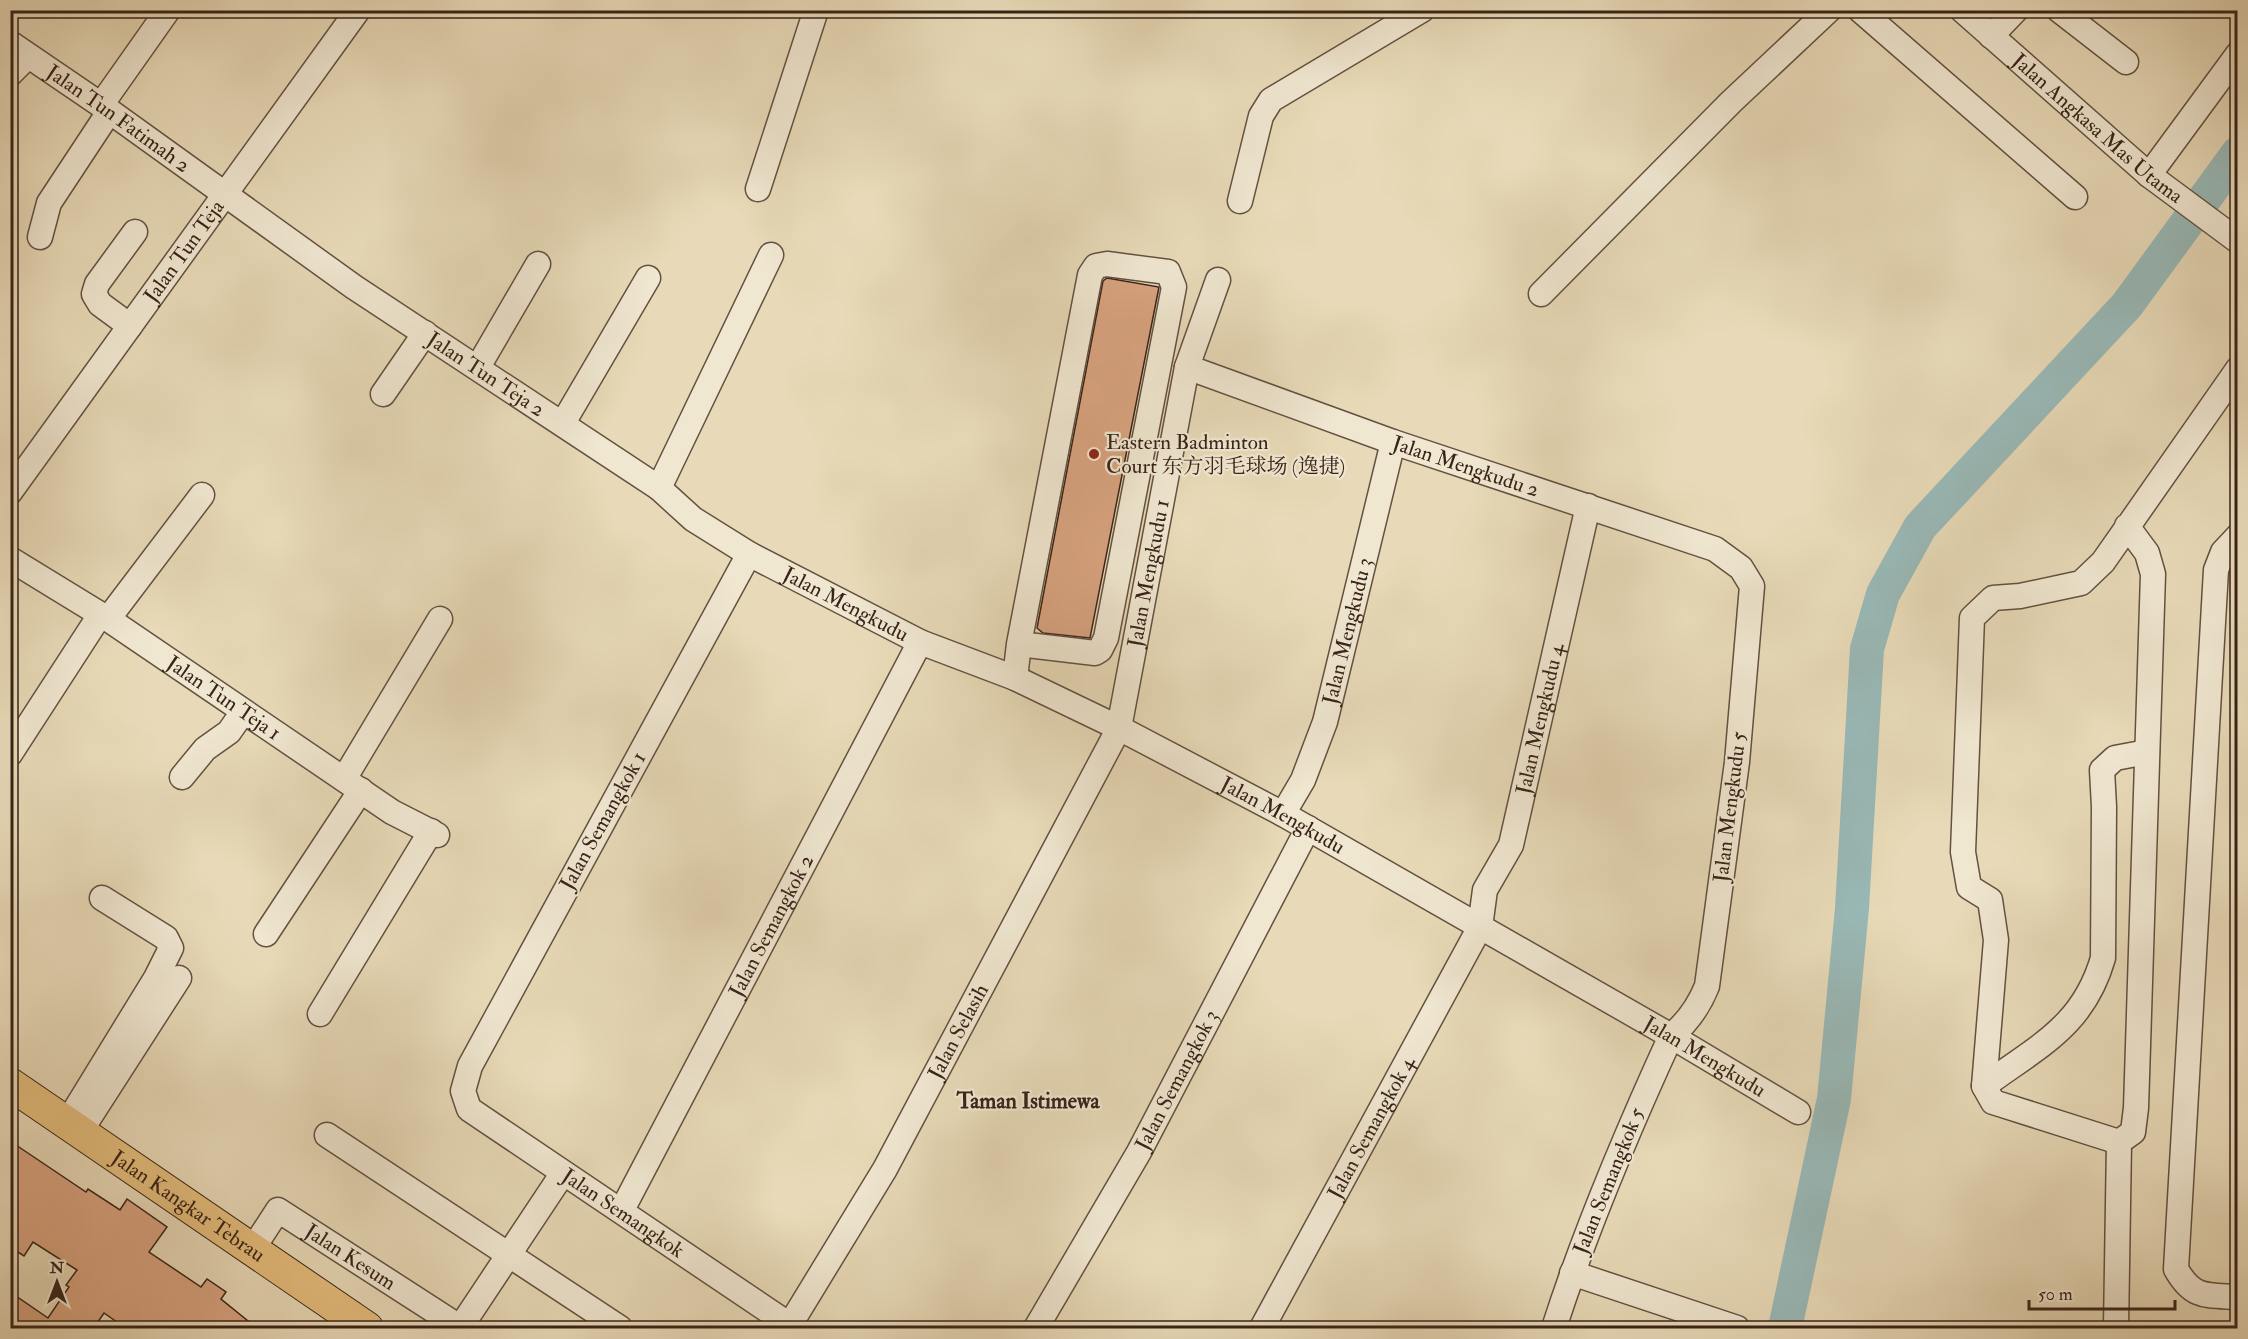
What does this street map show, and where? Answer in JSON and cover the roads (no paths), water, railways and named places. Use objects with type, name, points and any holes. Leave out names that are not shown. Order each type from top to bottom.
[{"type":"main road","name":"Jalan Kangkar Tebrau","points":[[10,1084],[252,1250],[351,1324]]},
{"type":"street","points":[[40,237],[49,203],[105,108],[168,10]]},
{"type":"street","name":"Jalan Tun Teja","points":[[10,492],[358,10]]},
{"type":"street","points":[[758,189],[816,10]]},
{"type":"street","points":[[1240,201],[1261,116],[1271,100],[1422,10]]},
{"type":"street","points":[[1541,294],[1731,102],[1829,10]]},
{"type":"street","points":[[1860,10],[2075,197]]},
{"type":"street","name":"Jalan Angkasa Mas Utama","points":[[1962,10],[2149,175],[2231,236]]},
{"type":"street","points":[[1991,36],[2016,10]]},
{"type":"street","points":[[2060,10],[2126,62]]},
{"type":"street","points":[[10,74],[19,50]]},
{"type":"street","name":"Jalan Tun Fatimah 2","points":[[19,50],[225,193]]},
{"type":"street","points":[[2149,175],[2238,54]]},
{"type":"street","name":"Jalan Tun Teja 2","points":[[225,193],[354,287],[563,423],[659,488],[693,519],[749,554]]},
{"type":"street","points":[[130,326],[100,304],[94,294],[97,284],[135,232]]},
{"type":"street","points":[[659,488],[771,255]]},
{"type":"street","points":[[478,367],[538,264]]},
{"type":"street","points":[[1015,678],[1019,644],[1090,275],[1096,266],[1107,264],[1168,272],[1174,287],[1106,638],[1100,650],[1095,653],[1019,644]]},
{"type":"street","points":[[563,423],[648,278]]},
{"type":"street","name":"Jalan Mengkudu 1","points":[[1119,728],[1187,367],[1218,280]]},
{"type":"street","points":[[383,394],[425,333]]},
{"type":"street","name":"Jalan Mengkudu 2","points":[[1187,367],[1393,442],[1715,549],[1741,568]]},
{"type":"street","points":[[2119,1142],[1993,1102],[1984,1086],[1996,940],[1990,900],[1969,887],[1963,852],[1972,618],[1993,598],[2020,596],[2081,583],[2103,562],[2238,369]]},
{"type":"street","name":"Jalan Mengkudu 3","points":[[1283,814],[1303,780],[1325,722],[1393,442]]},
{"type":"street","points":[[10,754],[104,617],[202,495]]},
{"type":"street","name":"Jalan Mengkudu 4","points":[[1480,927],[1485,890],[1511,845],[1588,506]]},
{"type":"street","points":[[2119,1142],[2133,1132],[2136,1108],[2153,574],[2147,553],[2127,526]]},
{"type":"street","points":[[2233,547],[2216,570],[2176,1269],[2186,1286],[2205,1295],[2238,1297]]},
{"type":"street","name":"Jalan Mengkudu","points":[[749,554],[920,642],[1015,678],[1119,728],[1283,814],[1671,1036],[1798,1112]]},
{"type":"street","name":"Jalan Semangkok 1","points":[[463,1091],[470,1066],[749,554]]},
{"type":"street","name":"Jalan Tun Teja 1","points":[[10,559],[104,617],[392,812],[434,833],[320,1014]]},
{"type":"street","name":"Jalan Mengkudu 5","points":[[1671,1036],[1688,1019],[1707,986],[1737,762],[1752,586],[1741,568]]},
{"type":"street","points":[[266,934],[352,785],[440,619]]},
{"type":"street","name":"Jalan Semangkok 2","points":[[622,1210],[920,642]]},
{"type":"street","points":[[182,777],[204,749],[229,732],[243,711]]},
{"type":"street","name":"Jalan Selasih","points":[[790,1327],[885,1168],[1119,728]]},
{"type":"street","points":[[1984,1086],[2064,1027],[2080,1010],[2096,980],[2103,958],[2104,807],[2102,770],[2115,758],[2147,752]]},
{"type":"street","name":"Jalan Semangkok 3","points":[[1036,1329],[1139,1152],[1308,828]]},
{"type":"street","points":[[73,1127],[171,948],[169,941],[158,932],[102,898]]},
{"type":"street","name":"Jalan Semangkok 4","points":[[1262,1329],[1480,927]]},
{"type":"street","points":[[73,1127],[179,978]]},
{"type":"street","name":"Jalan Semangkok 5","points":[[1554,1329],[1618,1151],[1671,1036]]},
{"type":"street","name":"Jalan Semangkok","points":[[463,1091],[469,1109],[622,1210],[790,1327]]},
{"type":"street","points":[[327,1135],[620,1329]]},
{"type":"street","points":[[2116,1329],[2119,1142]]},
{"type":"street","points":[[461,1328],[563,1173]]},
{"type":"street","name":"Jalan Kesum","points":[[252,1250],[278,1210],[461,1328]]},
{"type":"street","points":[[1572,1274],[1737,1328]]},
{"type":"waterway","points":[[1785,1328],[1834,1099],[1852,908],[1867,649],[1883,594],[1920,527],[2127,305],[2238,153]]},
{"type":"place","name":"Eastern Badminton Court 东方羽毛球场 (逸捷)","points":[[1094,454]]},
{"type":"district","name":"Taman Istimewa","points":[[1028,1101]]}]
